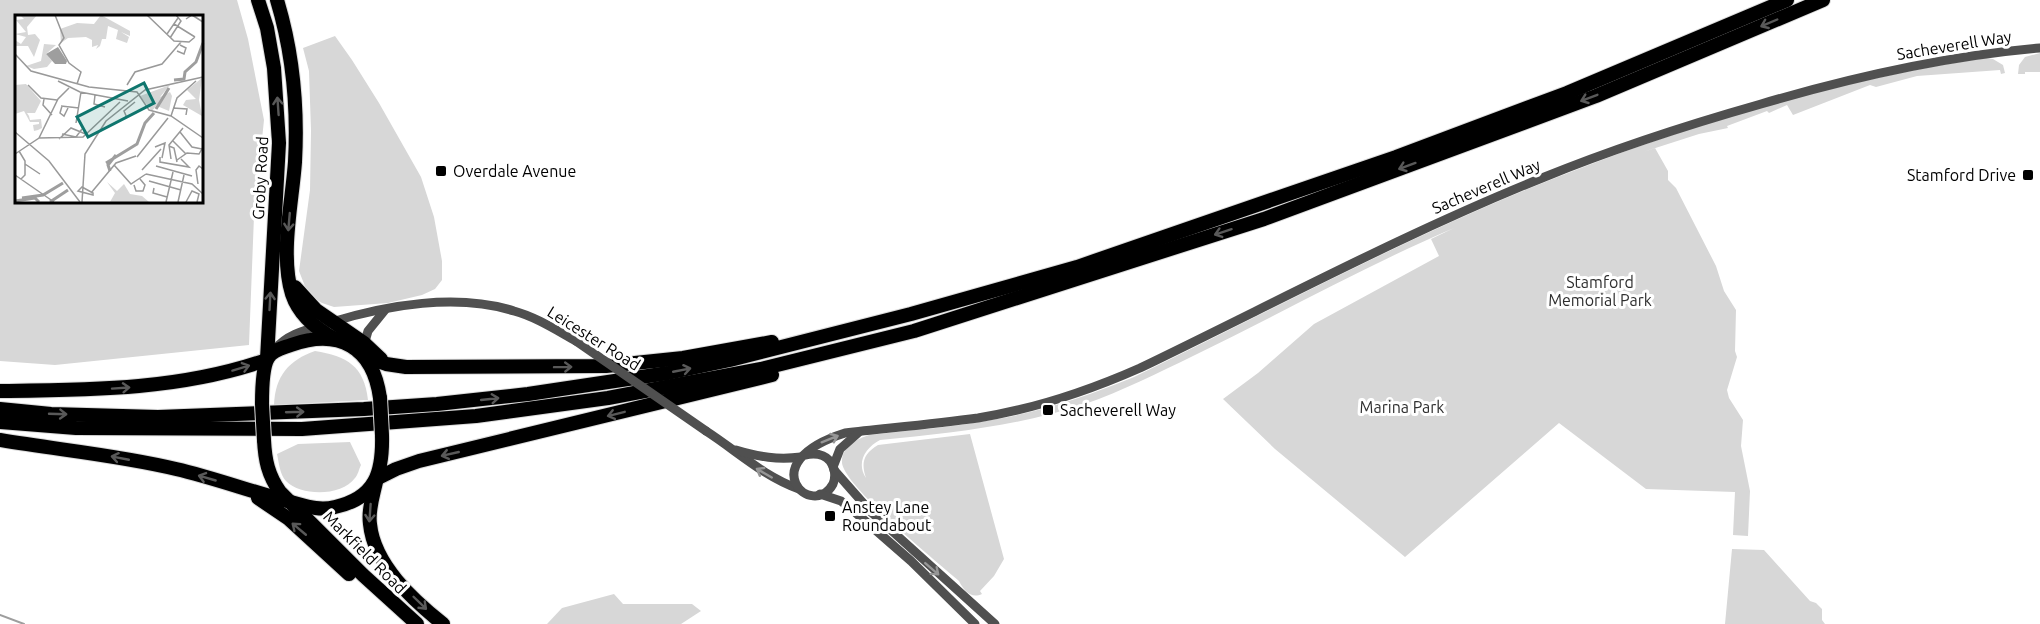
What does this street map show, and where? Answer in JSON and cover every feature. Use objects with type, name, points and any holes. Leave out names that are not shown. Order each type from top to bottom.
[{"type":"highway","name":"Groby Road","points":[[258,0],[267,28],[274,68],[279,143],[268,357]]},
{"type":"highway","name":"Groby Road","points":[[277,0],[290,56],[295,92],[296,136],[288,237],[290,281],[296,303],[307,319],[316,328],[335,339]]},
{"type":"highway","points":[[0,409],[51,414],[158,417],[364,409],[528,394],[668,373],[730,360],[831,335],[1077,267],[1396,157],[1567,93],[1787,0]]},
{"type":"highway","points":[[0,422],[76,428],[302,429],[476,416],[608,398],[761,369],[914,331],[1264,219],[1596,96],[1823,0]]},
{"type":"highway","points":[[290,281],[304,299],[363,351],[374,370],[380,398],[382,435],[382,462],[377,479]]},
{"type":"highway","points":[[0,440],[101,454],[177,469],[307,507],[335,507],[351,502],[377,479],[419,461],[739,385],[849,355],[914,331]]},
{"type":"highway","points":[[0,391],[65,391],[182,382],[216,376],[307,340],[320,338],[335,339],[386,364],[444,368],[606,366],[683,358],[759,344],[831,335]]},
{"type":"highway","points":[[268,357],[262,404],[267,469],[271,480],[280,492],[292,502]]},
{"type":"highway","name":"Markfield Road","points":[[377,479],[369,516],[375,546],[389,569],[407,590],[443,624]]},
{"type":"highway","points":[[238,487],[288,519],[405,624]]},
{"type":"highway","name":"Markfield Road","points":[[292,502],[363,575],[417,624]]},
{"type":"street","name":"Sacheverell Way","points":[[803,456],[813,446],[845,433],[989,416],[1052,401],[1102,385],[1438,223],[1542,178],[1674,130],[1798,93],[1891,70],[1977,54],[2040,48]]},
{"type":"street","name":"Leicester Road","points":[[268,357],[285,339],[332,322],[372,312],[437,302],[512,310],[536,319],[576,341],[734,449],[757,469],[799,489]]},
{"type":"street","points":[[363,351],[365,336],[386,310]]},
{"type":"street","points":[[860,431],[840,449],[834,469],[832,484],[827,490],[813,495],[799,489],[794,482],[794,466],[803,456],[820,454],[829,460],[834,469],[871,512],[995,624]]},
{"type":"street","name":"Leicester Road","points":[[734,449],[773,459],[784,460],[803,456]]},
{"type":"street","points":[[820,494],[840,501],[856,513],[911,561],[975,624]]},
{"type":"green space","points":[[0,0],[237,0],[248,39],[264,120],[254,216],[249,345],[55,365],[0,361]]},
{"type":"green space","points":[[335,36],[379,103],[421,177],[434,217],[442,261],[442,280],[435,289],[422,295],[388,303],[334,307],[308,294],[299,271],[310,190],[309,71],[303,48]]},
{"type":"green space","points":[[2040,53],[2040,72],[2018,74],[2019,65],[2025,57]]},
{"type":"green space","points":[[1986,58],[2003,65],[2005,73],[2001,74],[2000,70],[1917,76],[1876,87],[1870,85],[1793,115],[1787,105],[1727,126],[1728,128],[1699,134],[1655,148],[1668,171],[1668,180],[1676,188],[1716,266],[1724,291],[1736,310],[1735,351],[1737,357],[1727,390],[1729,398],[1743,420],[1741,446],[1750,491],[1748,536],[1733,535],[1735,492],[1646,489],[1559,423],[1405,557],[1275,449],[1223,399],[1258,373],[1314,324],[1439,256],[1431,239],[1454,228],[1355,274],[1167,369],[1099,399],[1035,418],[958,431],[880,440],[875,443],[866,452],[862,461],[866,478],[864,459],[878,445],[970,434],[1004,559],[994,576],[980,591],[982,594],[968,593],[959,581],[893,524],[858,489],[842,463],[842,457],[847,448],[855,441],[869,435],[1015,416],[1067,402],[1117,384],[1447,224],[1577,169],[1711,122],[1848,84]]},
{"type":"green space","points":[[315,351],[336,356],[352,365],[363,379],[368,400],[274,405],[277,386],[285,370],[298,359]]},
{"type":"green space","points":[[350,442],[361,465],[355,478],[341,488],[311,492],[293,486],[282,476],[277,454],[298,444]]},
{"type":"green space","points":[[1732,549],[1764,550],[1810,601],[1822,609],[1822,620],[1825,624],[1725,624]]},
{"type":"green space","points":[[614,594],[623,604],[692,604],[701,611],[681,624],[547,624],[562,608]]},
{"type":"waterway","points":[[0,615],[24,624]]},
{"type":"place","name":"Overdale Avenue","points":[[441,171]]},
{"type":"place","name":"Stamford Drive","points":[[2028,175]]},
{"type":"place","name":"Sacheverell Way","points":[[1048,410]]},
{"type":"place","name":"Anstey Lane Roundabout","points":[[830,516]]},
{"type":"park label","name":"Stamford Memorial Park","points":[[1600,291]]},
{"type":"park label","name":"Marina Park","points":[[1402,407]]}]
